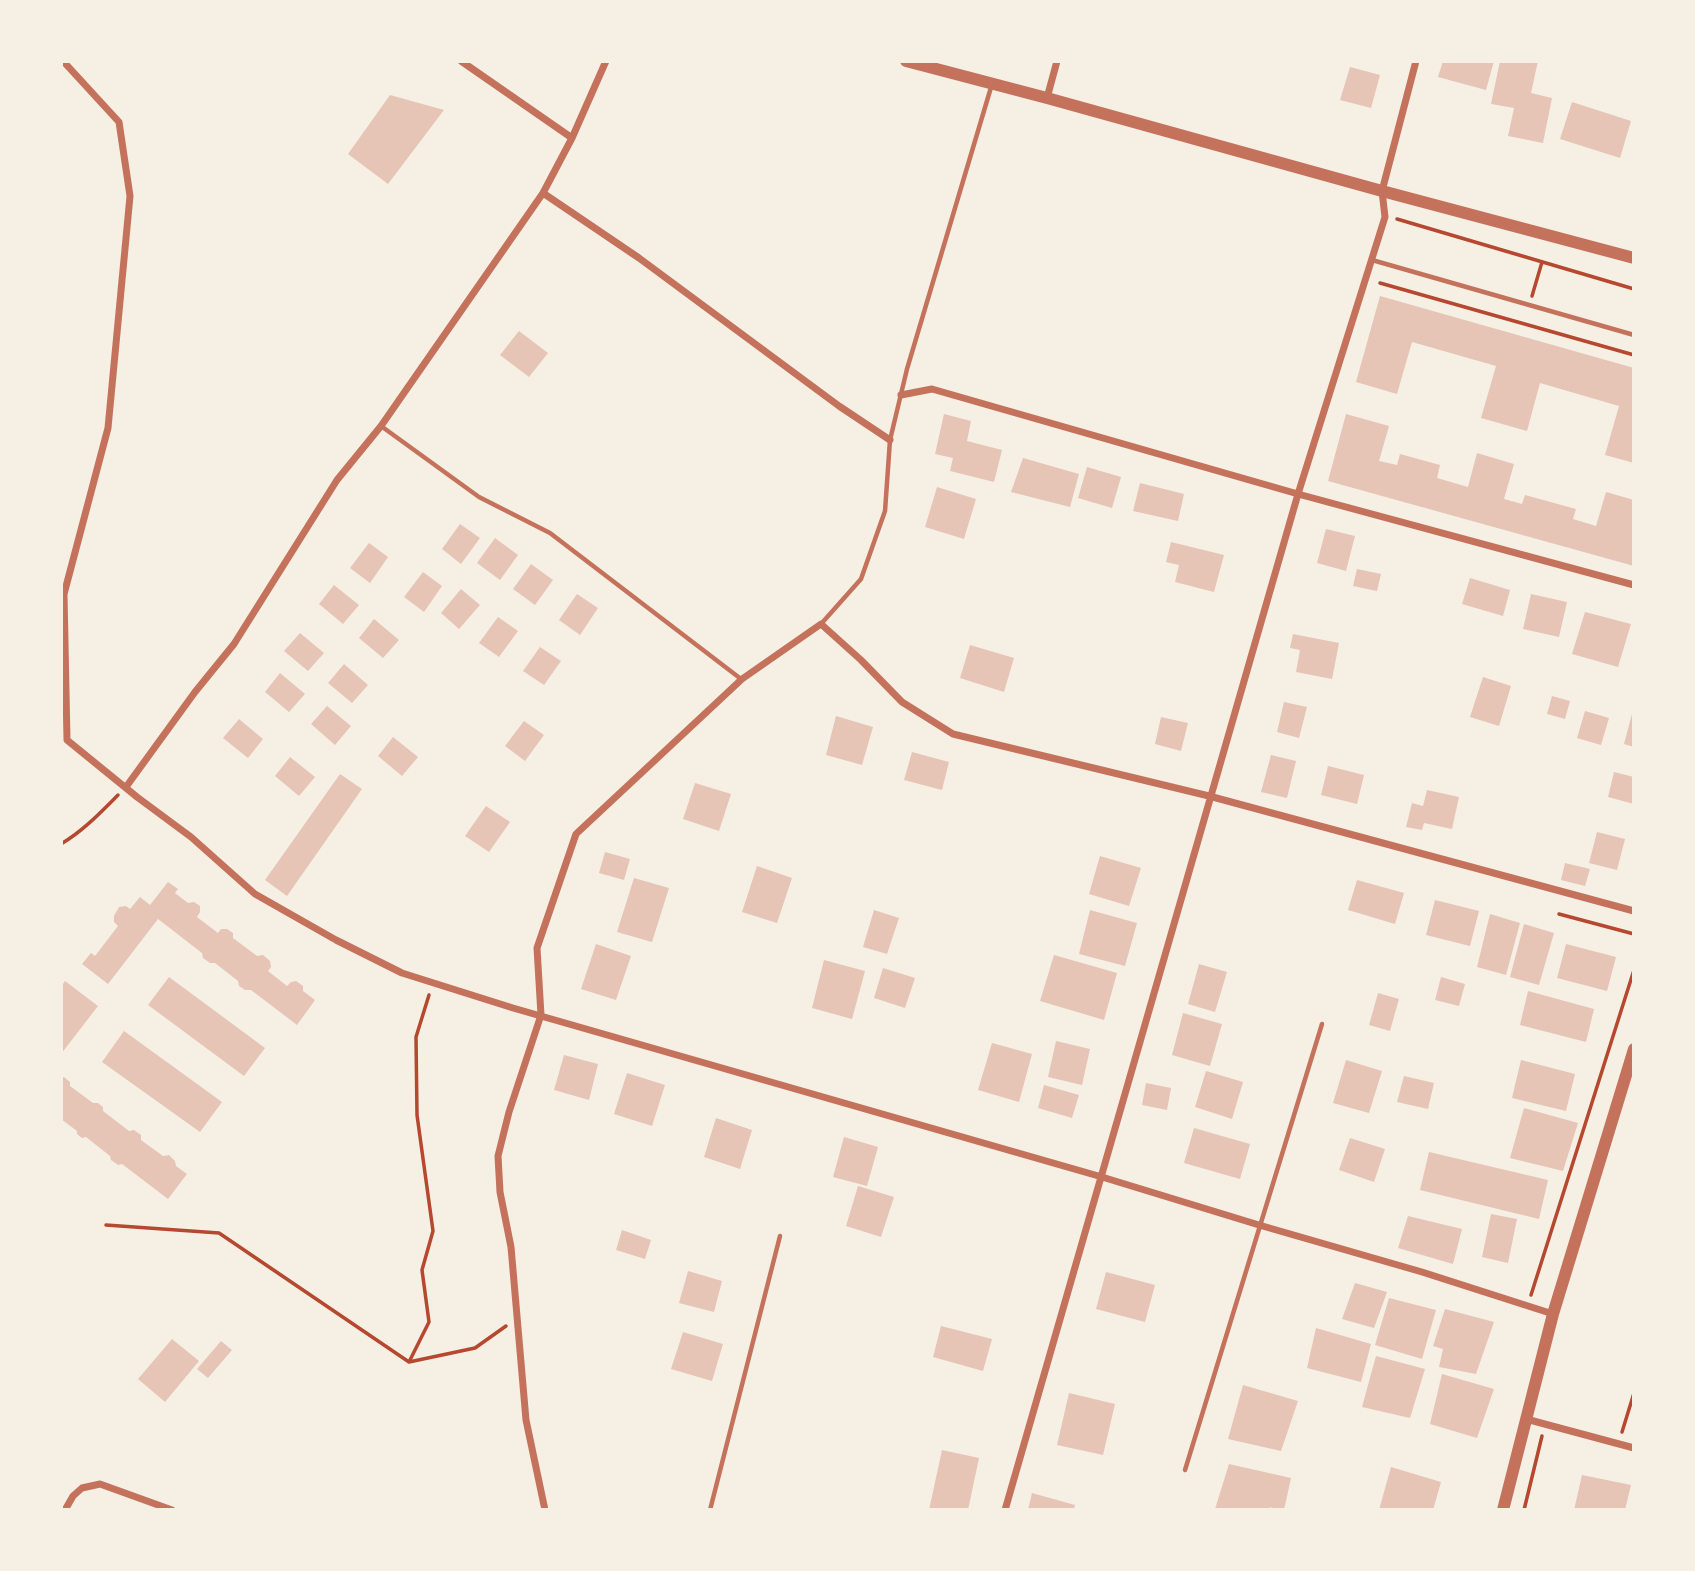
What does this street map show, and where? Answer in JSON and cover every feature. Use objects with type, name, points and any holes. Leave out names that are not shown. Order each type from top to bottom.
[{"type":"street","points":[[63,61],[119,122],[130,196],[108,428],[64,594],[67,740],[191,838],[255,894],[336,940],[402,973],[1102,1177],[1422,1272],[1553,1314]]},
{"type":"street","points":[[461,61],[572,138]]},
{"type":"street","points":[[126,787],[195,692],[234,644],[337,480],[382,426],[543,193],[572,138],[606,61]]},
{"type":"street","points":[[906,61],[1634,258]]},
{"type":"street","points":[[1047,98],[1057,61]]},
{"type":"street","points":[[1005,1510],[1297,494],[1385,218],[1382,191],[1416,61]]},
{"type":"street","points":[[543,193],[639,258],[839,406],[890,440]]},
{"type":"street","points":[[901,395],[932,389],[1297,494],[1634,585]]},
{"type":"street","points":[[545,1510],[526,1420],[511,1247],[500,1192],[498,1156],[509,1112],[541,1015],[537,948],[576,834],[742,679],[821,624],[902,702],[953,734],[1209,796],[1634,911]]},
{"type":"street","points":[[1503,1510],[1553,1314],[1634,1049]]},
{"type":"street","points":[[1526,1419],[1634,1448]]},
{"type":"street","points":[[65,1510],[73,1496],[82,1488],[100,1484],[172,1510]]},
{"type":"lane","points":[[821,624],[861,579],[885,511],[890,440],[907,369],[992,83]]},
{"type":"lane","points":[[1371,259],[1634,335]]},
{"type":"lane","points":[[382,426],[479,497],[550,533],[742,679]]},
{"type":"lane","points":[[1185,1470],[1322,1024]]},
{"type":"lane","points":[[710,1510],[780,1236]]},
{"type":"path","points":[[1396,219],[1634,289]]},
{"type":"path","points":[[1529,305],[1542,262]]},
{"type":"path","points":[[1380,283],[1634,355]]},
{"type":"path","points":[[61,844],[100,813],[126,787]]},
{"type":"path","points":[[1559,915],[1634,934]]},
{"type":"path","points":[[1528,1307],[1634,970]]},
{"type":"path","points":[[409,1362],[429,1322],[422,1270],[433,1231],[417,1115],[416,1037],[433,983]]},
{"type":"path","points":[[106,1224],[219,1233],[409,1362],[475,1348],[512,1322]]},
{"type":"path","points":[[1618,1445],[1634,1393]]},
{"type":"path","points":[[1524,1510],[1545,1424]]},
{"type":"building","points":[[1443,61],[1494,61],[1486,90],[1438,77]]},
{"type":"building","points":[[1500,61],[1538,61],[1531,93],[1552,98],[1543,143],[1508,136],[1514,108],[1491,104]]},
{"type":"building","points":[[1350,67],[1380,75],[1371,108],[1340,100]]},
{"type":"building","points":[[390,95],[444,110],[388,184],[348,154]]},
{"type":"building","points":[[1572,102],[1631,121],[1620,158],[1560,139]]},
{"type":"building","points":[[1380,296],[1634,368],[1634,463],[1605,455],[1619,406],[1540,383],[1527,431],[1481,418],[1496,366],[1412,342],[1397,394],[1356,382]]},
{"type":"building","points":[[519,331],[548,353],[529,377],[500,355]]},
{"type":"building","points":[[944,414],[971,421],[967,441],[1002,450],[994,482],[950,471],[953,458],[935,454]]},
{"type":"building","points":[[1346,414],[1389,426],[1379,461],[1397,465],[1400,454],[1440,465],[1437,478],[1468,487],[1477,453],[1514,464],[1504,499],[1522,504],[1525,495],[1576,509],[1573,519],[1596,526],[1606,492],[1634,500],[1634,566],[1328,481]]},
{"type":"building","points":[[1023,458],[1079,474],[1070,507],[1011,492]]},
{"type":"building","points":[[1087,467],[1121,477],[1112,508],[1078,498]]},
{"type":"building","points":[[1140,483],[1184,494],[1178,521],[1133,511]]},
{"type":"building","points":[[937,487],[976,499],[964,539],[925,527]]},
{"type":"building","points":[[460,524],[480,538],[461,564],[442,549]]},
{"type":"building","points":[[1326,529],[1355,536],[1346,571],[1317,563]]},
{"type":"building","points":[[495,538],[518,555],[500,580],[477,563]]},
{"type":"building","points":[[1171,542],[1224,555],[1214,592],[1175,582],[1179,565],[1166,562]]},
{"type":"building","points":[[369,543],[388,557],[370,583],[350,568]]},
{"type":"building","points":[[531,564],[553,580],[535,605],[513,589]]},
{"type":"building","points":[[1357,569],[1381,574],[1377,591],[1353,586]]},
{"type":"building","points":[[423,572],[442,586],[424,612],[404,597]]},
{"type":"building","points":[[1470,578],[1510,590],[1503,616],[1462,604]]},
{"type":"building","points":[[334,585],[359,605],[343,624],[319,604]]},
{"type":"building","points":[[461,589],[480,605],[459,629],[441,613]]},
{"type":"building","points":[[577,594],[598,608],[580,635],[559,620]]},
{"type":"building","points":[[1531,594],[1567,602],[1559,637],[1523,629]]},
{"type":"building","points":[[1585,612],[1631,624],[1618,667],[1572,654]]},
{"type":"building","points":[[498,617],[518,631],[499,657],[479,643]]},
{"type":"building","points":[[374,619],[399,640],[383,658],[359,638]]},
{"type":"building","points":[[300,633],[324,653],[308,671],[284,651]]},
{"type":"building","points":[[1293,634],[1339,643],[1332,679],[1296,672],[1300,650],[1290,648]]},
{"type":"building","points":[[970,645],[1014,658],[1004,692],[960,678]]},
{"type":"building","points":[[540,647],[561,661],[544,685],[523,671]]},
{"type":"building","points":[[344,664],[368,685],[352,703],[328,683]]},
{"type":"building","points":[[280,673],[305,694],[289,712],[265,692]]},
{"type":"building","points":[[1483,677],[1511,686],[1499,726],[1470,717]]},
{"type":"building","points":[[1552,696],[1570,701],[1565,719],[1547,714]]},
{"type":"building","points":[[1284,702],[1307,707],[1299,738],[1277,732]]},
{"type":"building","points":[[327,706],[351,726],[335,745],[311,724]]},
{"type":"building","points":[[1634,710],[1634,747],[1624,744]]},
{"type":"building","points":[[1585,711],[1609,718],[1601,745],[1577,738]]},
{"type":"building","points":[[836,716],[873,727],[862,765],[826,755]]},
{"type":"building","points":[[1161,717],[1188,723],[1181,751],[1155,744]]},
{"type":"building","points":[[239,719],[263,739],[248,758],[223,738]]},
{"type":"building","points":[[524,721],[544,735],[525,761],[505,746]]},
{"type":"building","points":[[393,737],[418,757],[402,776],[378,756]]},
{"type":"building","points":[[912,752],[949,762],[942,790],[904,780]]},
{"type":"building","points":[[1271,755],[1296,761],[1287,798],[1261,792]]},
{"type":"building","points":[[290,757],[315,777],[299,796],[275,776]]},
{"type":"building","points":[[1328,766],[1364,775],[1357,804],[1321,795]]},
{"type":"building","points":[[1614,772],[1634,777],[1634,804],[1608,797]]},
{"type":"building","points":[[340,774],[362,789],[287,896],[265,880]]},
{"type":"building","points":[[695,783],[731,794],[719,831],[683,819]]},
{"type":"building","points":[[1427,790],[1459,797],[1452,829],[1424,823],[1422,830],[1406,827],[1412,803],[1423,806]]},
{"type":"building","points":[[486,806],[510,822],[489,852],[465,836]]},
{"type":"building","points":[[1597,832],[1625,839],[1617,870],[1589,863]]},
{"type":"building","points":[[605,852],[630,859],[624,880],[599,873]]},
{"type":"building","points":[[1100,856],[1141,868],[1129,906],[1089,894]]},
{"type":"building","points":[[1565,863],[1590,869],[1585,886],[1561,880]]},
{"type":"building","points":[[757,866],[792,878],[777,923],[742,912]]},
{"type":"building","points":[[634,878],[669,888],[652,942],[617,932]]},
{"type":"building","points":[[1357,880],[1404,893],[1395,924],[1348,910]]},
{"type":"building","points":[[168,882],[178,889],[175,893],[188,903],[194,902],[200,906],[197,917],[218,933],[221,929],[227,929],[233,933],[233,938],[257,956],[263,955],[270,961],[271,967],[268,971],[287,986],[296,981],[303,986],[303,991],[315,1000],[297,1025],[251,990],[239,986],[238,981],[215,963],[203,958],[202,953],[158,919],[108,984],[82,964],[91,953],[95,956],[118,926],[114,922],[114,916],[119,907],[126,906],[130,909],[140,897],[150,905]]},
{"type":"building","points":[[1435,900],[1479,911],[1470,946],[1426,935]]},
{"type":"building","points":[[874,910],[899,918],[887,954],[863,947]]},
{"type":"building","points":[[1090,910],[1137,923],[1125,966],[1079,954]]},
{"type":"building","points":[[1490,914],[1520,923],[1506,975],[1477,967]]},
{"type":"building","points":[[1524,924],[1554,933],[1539,985],[1510,977]]},
{"type":"building","points":[[596,944],[631,956],[616,1000],[581,989]]},
{"type":"building","points":[[1566,944],[1616,957],[1607,991],[1557,978]]},
{"type":"building","points":[[1054,955],[1117,973],[1104,1020],[1040,1001]]},
{"type":"building","points":[[824,960],[865,971],[852,1019],[812,1008]]},
{"type":"building","points":[[1199,964],[1227,972],[1215,1012],[1188,1004]]},
{"type":"building","points":[[883,968],[915,978],[905,1008],[874,998]]},
{"type":"building","points":[[169,977],[265,1048],[244,1076],[148,1005]]},
{"type":"building","points":[[1441,977],[1465,984],[1459,1006],[1435,1000]]},
{"type":"building","points":[[65,981],[98,1006],[61,1054],[61,987]]},
{"type":"building","points":[[1528,991],[1594,1009],[1586,1042],[1520,1025]]},
{"type":"building","points":[[1378,993],[1399,999],[1390,1031],[1369,1025]]},
{"type":"building","points":[[1183,1013],[1222,1024],[1210,1066],[1172,1055]]},
{"type":"building","points":[[124,1031],[222,1102],[200,1132],[102,1062]]},
{"type":"building","points":[[1056,1041],[1090,1049],[1082,1085],[1048,1077]]},
{"type":"building","points":[[992,1043],[1032,1054],[1019,1102],[978,1090]]},
{"type":"building","points":[[564,1055],[598,1064],[589,1100],[554,1090]]},
{"type":"building","points":[[1346,1060],[1382,1071],[1369,1113],[1333,1103]]},
{"type":"building","points":[[1521,1060],[1575,1074],[1566,1111],[1512,1098]]},
{"type":"building","points":[[1206,1071],[1243,1082],[1232,1119],[1195,1107]]},
{"type":"building","points":[[627,1073],[665,1085],[652,1126],[614,1114]]},
{"type":"building","points":[[1404,1076],[1434,1083],[1428,1109],[1397,1102]]},
{"type":"building","points":[[64,1077],[70,1082],[70,1086],[93,1103],[98,1103],[103,1107],[103,1111],[129,1131],[134,1130],[141,1135],[141,1140],[163,1156],[169,1155],[176,1166],[187,1174],[168,1199],[122,1164],[118,1165],[111,1160],[110,1156],[86,1137],[82,1138],[61,1119],[61,1078]]},
{"type":"building","points":[[1146,1083],[1171,1088],[1167,1110],[1142,1105]]},
{"type":"building","points":[[1044,1085],[1079,1095],[1072,1118],[1038,1108]]},
{"type":"building","points":[[1524,1108],[1578,1123],[1563,1171],[1510,1158]]},
{"type":"building","points":[[716,1118],[752,1130],[740,1169],[704,1157]]},
{"type":"building","points":[[1194,1128],[1250,1144],[1240,1179],[1184,1163]]},
{"type":"building","points":[[844,1137],[878,1147],[867,1186],[833,1177]]},
{"type":"building","points":[[1350,1138],[1385,1149],[1374,1182],[1339,1170]]},
{"type":"building","points":[[1429,1152],[1548,1180],[1539,1219],[1420,1190]]},
{"type":"building","points":[[858,1186],[894,1197],[881,1237],[846,1226]]},
{"type":"building","points":[[1491,1214],[1517,1219],[1508,1263],[1482,1257]]},
{"type":"building","points":[[1408,1216],[1462,1229],[1453,1264],[1398,1248]]},
{"type":"building","points":[[622,1230],[651,1240],[645,1259],[616,1250]]},
{"type":"building","points":[[688,1271],[722,1281],[714,1312],[679,1303]]},
{"type":"building","points":[[1106,1272],[1155,1285],[1145,1322],[1096,1309]]},
{"type":"building","points":[[1355,1283],[1387,1292],[1374,1328],[1342,1319]]},
{"type":"building","points":[[1389,1298],[1436,1310],[1422,1359],[1375,1345]]},
{"type":"building","points":[[1445,1309],[1494,1322],[1476,1374],[1439,1367],[1443,1349],[1433,1346]]},
{"type":"building","points":[[941,1326],[992,1339],[983,1371],[933,1357]]},
{"type":"building","points":[[1316,1328],[1371,1344],[1361,1382],[1307,1368]]},
{"type":"building","points":[[683,1332],[723,1344],[712,1381],[671,1369]]},
{"type":"building","points":[[172,1339],[199,1361],[165,1402],[138,1379]]},
{"type":"building","points":[[221,1341],[232,1350],[208,1378],[197,1369]]},
{"type":"building","points":[[1376,1356],[1425,1369],[1410,1418],[1362,1407]]},
{"type":"building","points":[[1442,1374],[1494,1389],[1477,1438],[1430,1424]]},
{"type":"building","points":[[1243,1385],[1298,1401],[1281,1451],[1228,1439]]},
{"type":"building","points":[[1069,1393],[1115,1404],[1103,1455],[1057,1445]]},
{"type":"building","points":[[942,1450],[979,1458],[968,1510],[929,1510]]},
{"type":"building","points":[[1229,1464],[1291,1478],[1284,1510],[1270,1507],[1269,1510],[1215,1509]]},
{"type":"building","points":[[1391,1467],[1441,1482],[1433,1510],[1379,1510]]},
{"type":"building","points":[[1582,1475],[1631,1485],[1625,1510],[1574,1510]]},
{"type":"building","points":[[1032,1493],[1075,1505],[1074,1510],[1028,1510]]}]
